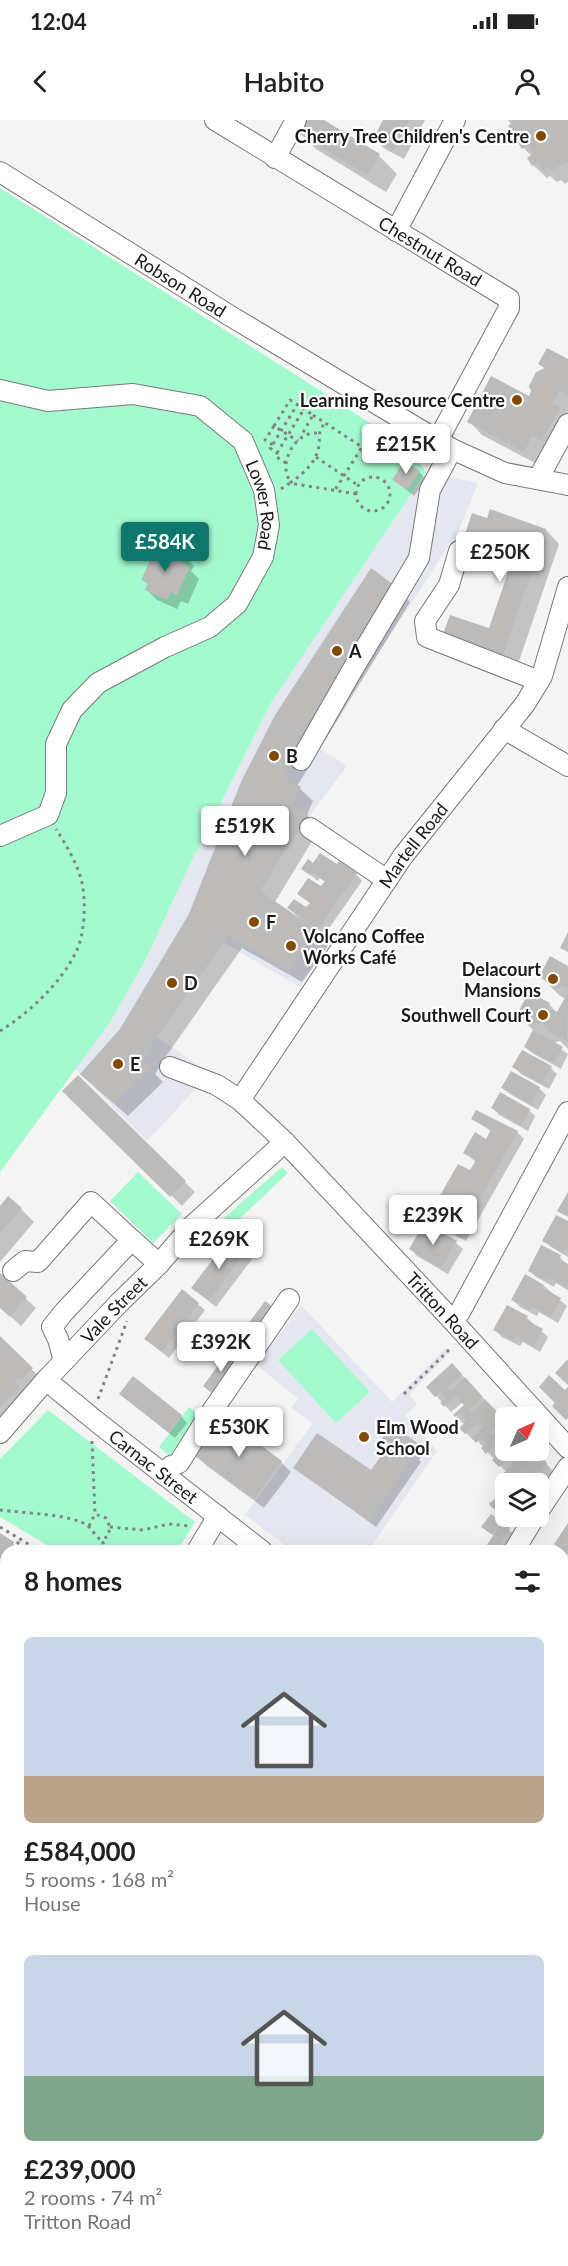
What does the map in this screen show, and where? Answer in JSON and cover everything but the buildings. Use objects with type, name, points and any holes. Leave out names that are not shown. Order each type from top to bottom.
[{"type":"street","name":"Chestnut Road","points":[[215,120],[508,299],[510,304],[445,445]]},
{"type":"street","points":[[275,158],[296,120]]},
{"type":"street","points":[[396,231],[455,120]]},
{"type":"street","name":"Robson Road","points":[[0,172],[232,317],[445,445],[505,473],[568,485]]},
{"type":"street","name":"Lower Road","points":[[0,390],[48,401],[133,394],[200,406],[243,441],[265,495],[269,525],[263,557],[237,604],[210,627],[165,647],[98,683],[72,710],[57,744],[56,793],[48,815]]},
{"type":"street","points":[[538,479],[568,424]]},
{"type":"street","points":[[301,760],[419,558],[430,490],[445,445]]},
{"type":"street","points":[[459,551],[449,585],[425,621],[427,637],[539,681]]},
{"type":"street","name":"Martell Road","points":[[240,1100],[403,856],[525,704],[539,681],[568,587]]},
{"type":"street","points":[[504,729],[568,766]]},
{"type":"street","points":[[0,836],[48,815]]},
{"type":"street","points":[[310,828],[387,880]]},
{"type":"street","name":"Tritton Road","points":[[170,1068],[217,1085],[240,1100],[285,1142],[568,1448]]},
{"type":"street","points":[[452,1320],[460,1312],[568,1112]]},
{"type":"street","name":"Vale Street","points":[[0,1433],[46,1380],[185,1237],[191,1227],[285,1142]]},
{"type":"street","points":[[13,1272],[25,1261],[38,1262],[92,1203],[128,1243],[159,1264]]},
{"type":"street","points":[[64,1361],[52,1327],[64,1311],[128,1243]]},
{"type":"street","points":[[164,1475],[171,1466],[179,1463],[290,1299]]},
{"type":"street","name":"Carnac Street","points":[[46,1380],[92,1427],[164,1475],[254,1545]]},
{"type":"street","points":[[549,1496],[568,1467]]},
{"type":"street","points":[[201,1545],[218,1516]]},
{"type":"street","points":[[518,1545],[528,1527]]},
{"type":"path","points":[[273,445],[265,440],[290,400],[362,447],[335,490]]},
{"type":"path","points":[[277,453],[270,448],[297,405]]},
{"type":"path","points":[[286,463],[275,456],[304,409]]},
{"type":"path","points":[[290,483],[286,463],[313,415]]},
{"type":"path","points":[[265,495],[290,483],[309,467],[316,457],[319,445],[318,434],[325,422]]},
{"type":"path","points":[[274,426],[299,439]]},
{"type":"path","points":[[299,439],[309,433],[318,434]]},
{"type":"path","points":[[316,457],[359,486]]},
{"type":"path","points":[[367,478],[379,478],[388,485],[390,496],[386,506],[370,511],[360,505],[356,494],[359,486],[367,478]]},
{"type":"path","points":[[290,483],[356,494]]},
{"type":"path","points":[[0,1031],[24,1013],[50,987],[70,963],[80,941],[84,897],[82,882],[64,842],[48,815]]},
{"type":"path","points":[[88,1526],[95,1514],[92,1427],[130,1314],[119,1303]]},
{"type":"path","points":[[404,1394],[451,1348]]},
{"type":"path","points":[[0,1510],[69,1519],[88,1526],[94,1535],[102,1540],[104,1545]]},
{"type":"path","points":[[95,1514],[106,1518],[110,1527],[108,1536],[102,1540]]},
{"type":"path","points":[[110,1527],[143,1530],[169,1524],[196,1528]]},
{"type":"path","points":[[0,1527],[30,1545]]},
{"type":"path","points":[[17,1545],[20,1539]]},
{"type":"shaded area","points":[[426,472],[478,483],[458,532],[317,747],[347,766],[255,889],[331,942],[300,987],[221,941],[156,1036],[210,1074],[147,1141],[75,1069],[110,1022],[145,961],[192,860],[271,703]]},
{"type":"shaded area","name":"Elm Wood School","points":[[301,1305],[392,1402],[446,1348],[450,1352],[409,1395],[417,1404],[405,1415],[437,1451],[372,1545],[285,1545],[245,1515],[313,1423],[291,1408],[298,1399],[257,1365]]},
{"type":"green space","points":[[0,188],[337,401],[412,452],[426,472],[271,703],[192,860],[145,961],[110,1022],[0,1172]]},
{"type":"green space","points":[[282,1167],[288,1173],[232,1226],[224,1218]]},
{"type":"green space","points":[[138,1172],[182,1214],[153,1243],[110,1201]]},
{"type":"green space","points":[[312,1329],[370,1392],[336,1423],[278,1360]]},
{"type":"green space","points":[[189,1407],[198,1414],[170,1456],[159,1447]]},
{"type":"green space","points":[[48,1410],[195,1522],[181,1545],[47,1545],[0,1517],[0,1459]]},
{"type":"place","name":"Cherry Tree Children's Centre","points":[[541,136]]},
{"type":"place","name":"Learning Resource Centre","points":[[517,400]]},
{"type":"place","name":"A","points":[[337,651]]},
{"type":"place","name":"B","points":[[274,756]]},
{"type":"place","name":"F","points":[[254,922]]},
{"type":"place","name":"Volcano Coffee Works Café","points":[[291,946]]},
{"type":"place","name":"Delacourt Mansions","points":[[553,979]]},
{"type":"place","name":"D","points":[[172,983]]},
{"type":"place","name":"Southwell Court","points":[[543,1015]]},
{"type":"place","name":"E","points":[[118,1064]]},
{"type":"place","name":"Elm Wood School","points":[[364,1437]]}]
